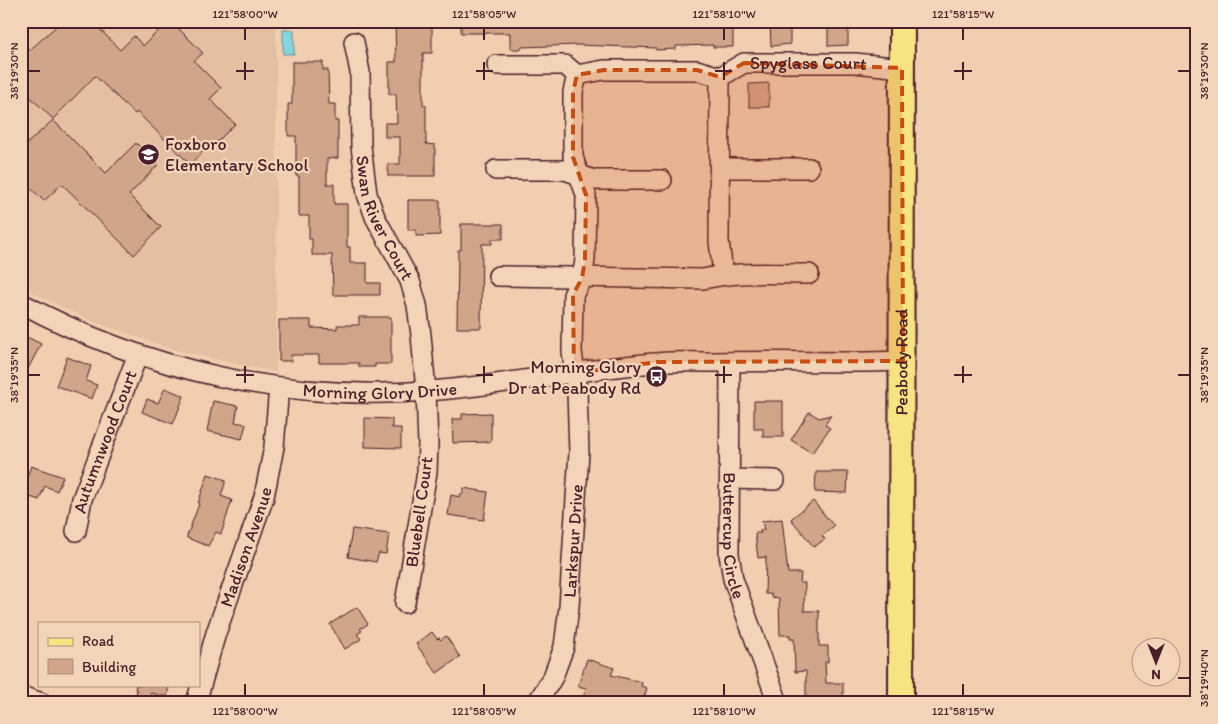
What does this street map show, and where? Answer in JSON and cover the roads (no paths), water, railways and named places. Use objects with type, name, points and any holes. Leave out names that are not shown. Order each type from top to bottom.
[{"type":"main road","name":"Peabody Road","points":[[902,21],[902,703]]},
{"type":"street","name":"Swan River Court","points":[[354,42],[360,72],[361,146],[367,194],[375,217],[410,282],[417,305],[426,391]]},
{"type":"street","name":"Spyglass Court","points":[[720,77],[744,63],[855,64],[902,68]]},
{"type":"street","points":[[497,65],[565,65],[577,75],[604,70],[697,70],[720,77],[719,241],[723,274]]},
{"type":"street","name":"Larkspur Drive","points":[[539,702],[553,677],[564,647],[569,607],[579,452],[577,392],[572,351],[573,295],[582,278],[585,260],[586,195],[573,158],[573,92],[577,75]]},
{"type":"street","points":[[720,168],[809,168]]},
{"type":"street","points":[[496,170],[565,170],[594,180],[662,180]]},
{"type":"street","points":[[498,276],[703,279],[723,274],[809,274]]},
{"type":"street","name":"Morning Glory Drive","points":[[21,303],[61,324],[138,354],[247,383],[279,387],[357,392],[426,391],[657,362],[903,361]]},
{"type":"street","name":"Autumnwood Court","points":[[76,531],[82,500],[138,354]]},
{"type":"street","name":"Buttercup Circle","points":[[730,362],[729,554],[733,579],[778,703]]},
{"type":"street","name":"Madison Avenue","points":[[196,703],[216,633],[264,497],[274,447],[279,387]]},
{"type":"street","name":"Bluebell Court","points":[[405,603],[427,472],[426,391]]},
{"type":"street","points":[[730,479],[776,480]]},
{"type":"street","points":[[21,696],[42,703]]},
{"type":"water","points":[[283,30],[294,30],[294,54],[283,54]]},
{"type":"place","name":"Foxboro Elementary School","points":[[149,154]]},
{"type":"place","name":"Morning Glory Dr at Peabody Rd","points":[[657,377]]}]
